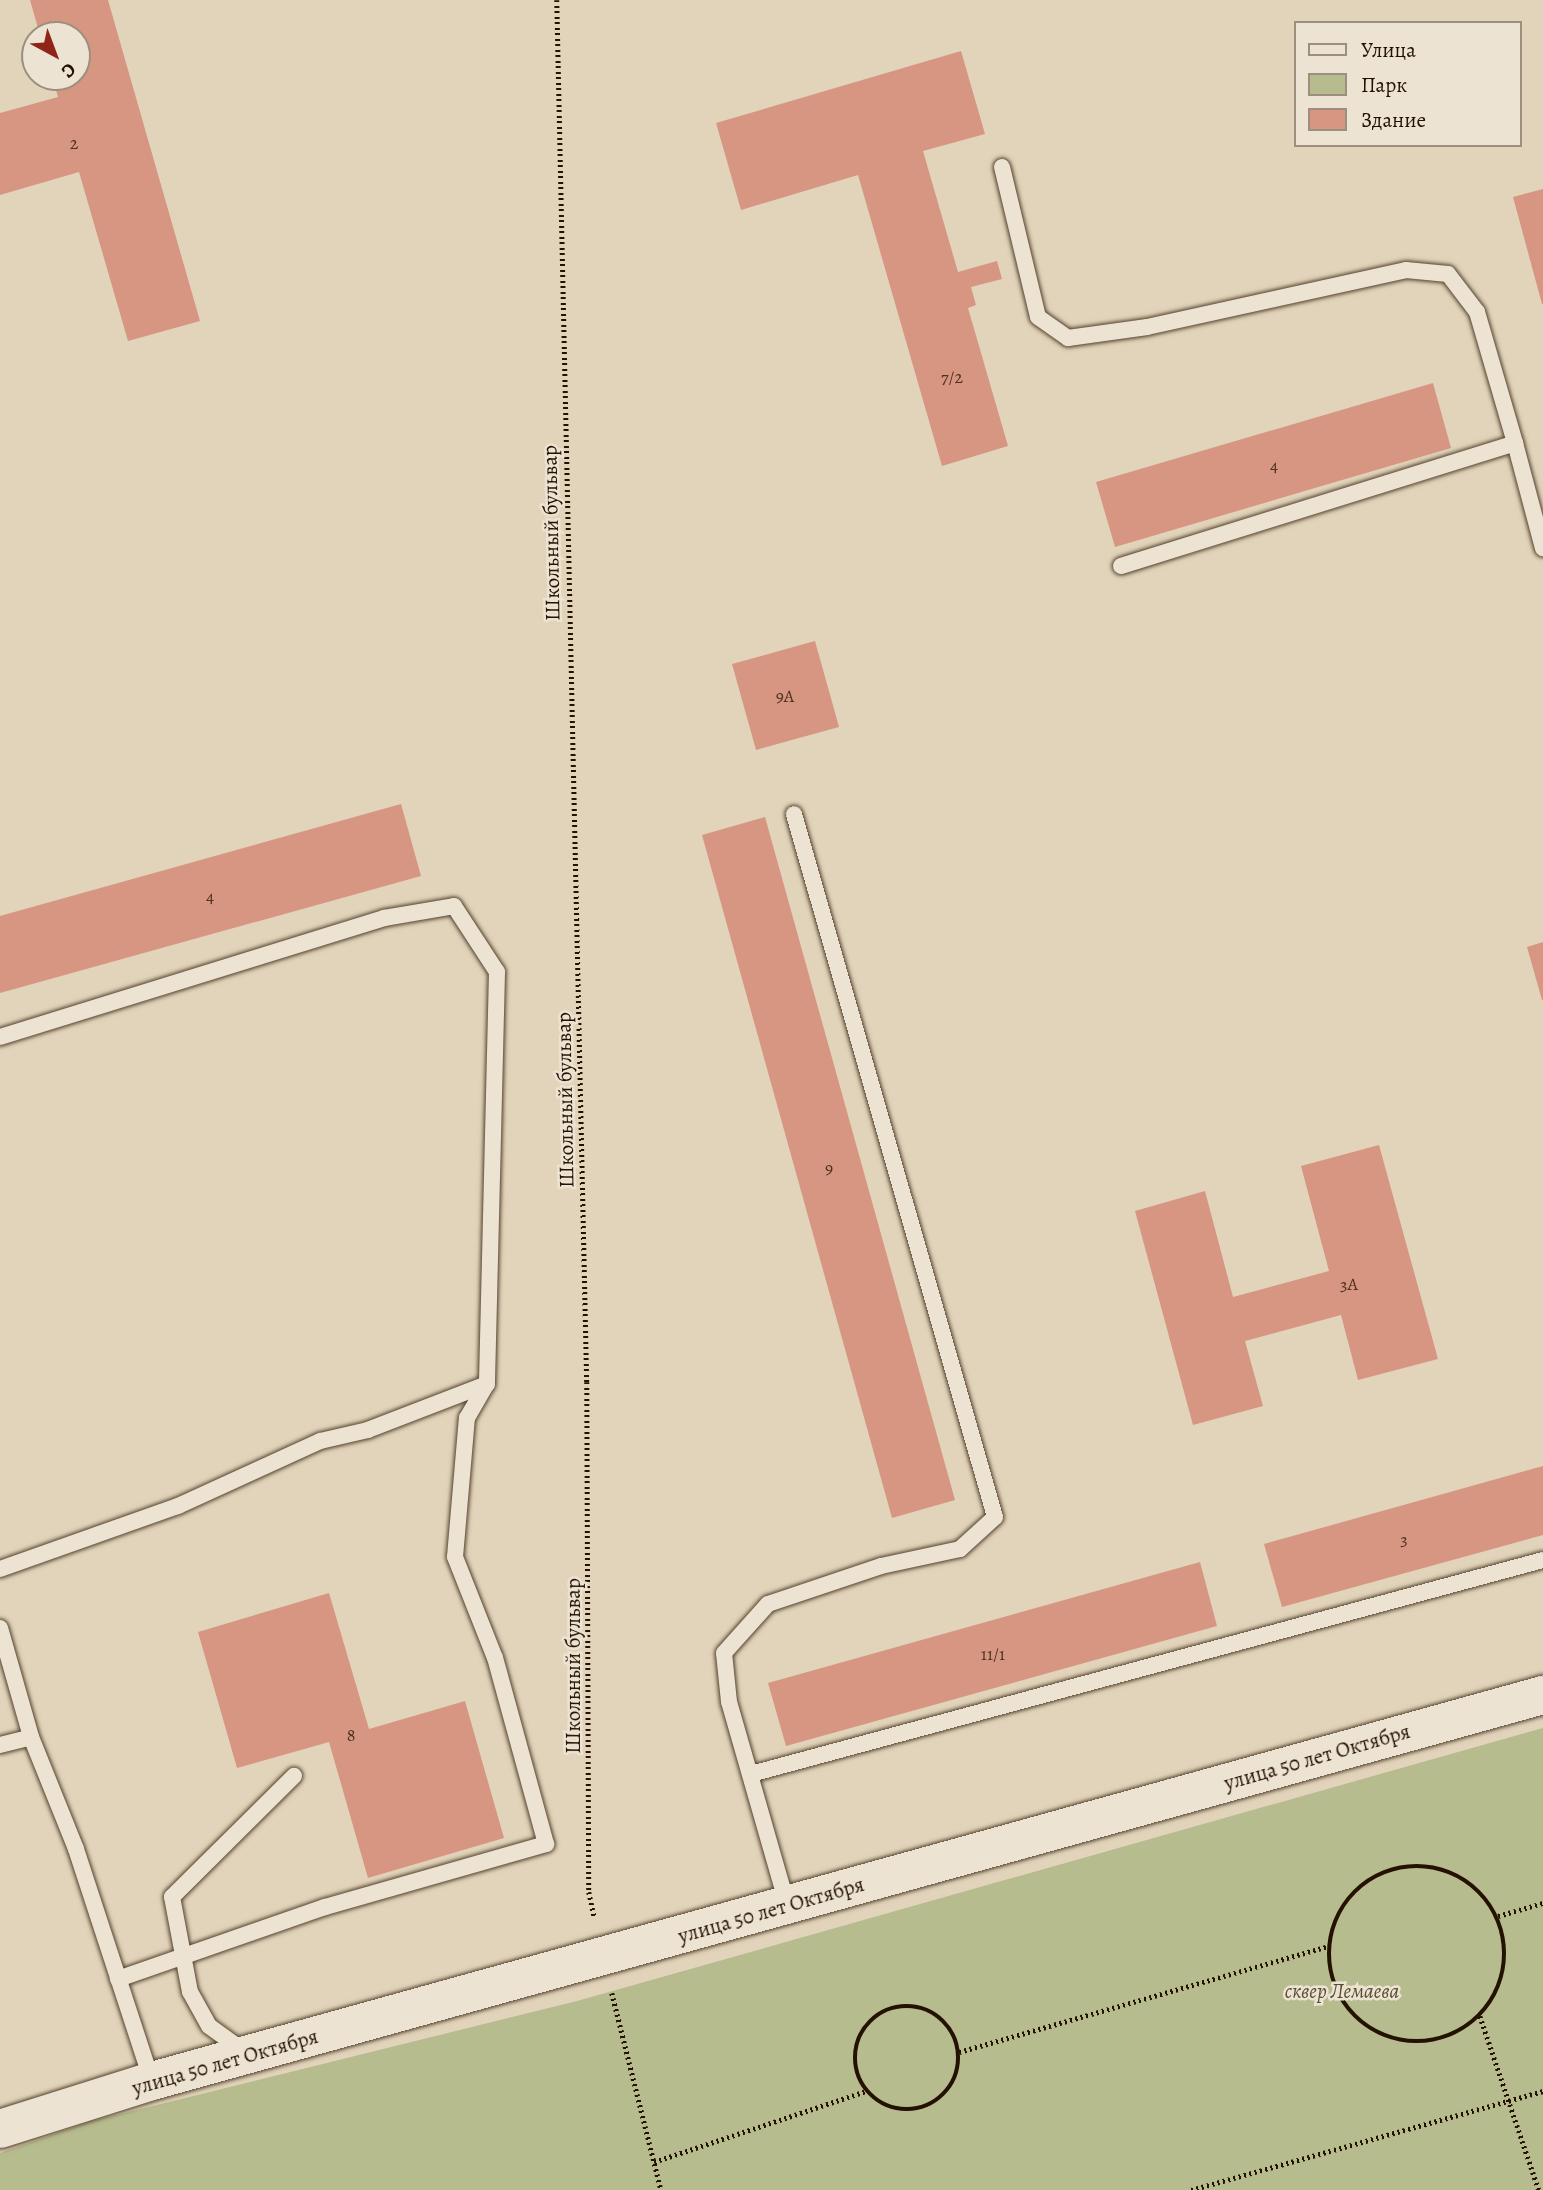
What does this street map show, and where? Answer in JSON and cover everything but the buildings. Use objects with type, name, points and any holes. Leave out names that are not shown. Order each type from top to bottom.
[{"type":"street","name":"улица 50 лет Октября","points":[[0,2129],[247,2054],[603,1958],[787,1904],[1543,1695]]},
{"type":"lane","points":[[1002,167],[1038,317],[1068,338],[1147,327],[1406,270],[1448,274],[1477,312],[1543,548]]},
{"type":"lane","points":[[1122,566],[1515,443]]},
{"type":"lane","points":[[787,1904],[729,1702],[724,1653],[768,1604],[881,1566],[960,1549],[995,1517],[794,814]]},
{"type":"lane","points":[[0,1037],[384,918],[454,906],[497,972],[487,1384],[467,1418],[455,1557],[495,1658],[546,1844],[325,1907],[118,1979]]},
{"type":"lane","points":[[0,1569],[178,1506],[320,1441],[368,1430],[487,1384]]},
{"type":"lane","points":[[751,1774],[1543,1560]]},
{"type":"lane","points":[[0,1628],[31,1737],[76,1849],[152,2081]]},
{"type":"lane","points":[[0,1745],[31,1737]]},
{"type":"lane","points":[[247,2054],[209,2026],[190,1992],[172,1897],[294,1776]]},
{"type":"path","name":"Школьный бульвар","points":[[557,0],[587,1368],[589,1892],[661,2190]]},
{"type":"path","points":[[1402,1866],[1431,1866],[1458,1875],[1482,1893],[1498,1916],[1506,1945],[1504,1975],[1480,2016],[1446,2038],[1417,2043],[1388,2038],[1362,2024],[1342,2002],[1331,1975],[1329,1946],[1336,1918],[1352,1894],[1374,1876],[1402,1866]]},
{"type":"path","points":[[1498,1916],[1543,1903]]},
{"type":"path","points":[[959,2052],[1329,1946]]},
{"type":"path","points":[[912,2005],[929,2010],[954,2035],[959,2052],[952,2084],[927,2106],[894,2109],[866,2091],[854,2059],[865,2025],[878,2013],[912,2005]]},
{"type":"path","points":[[1480,2016],[1511,2100],[1539,2190]]},
{"type":"path","points":[[654,2162],[866,2091]]},
{"type":"path","points":[[1191,2190],[1543,2091]]},
{"type":"green space","name":"сквер Лемаева","points":[[1543,1728],[1543,2190],[0,2190],[0,2153],[92,2121],[577,2001]]}]
